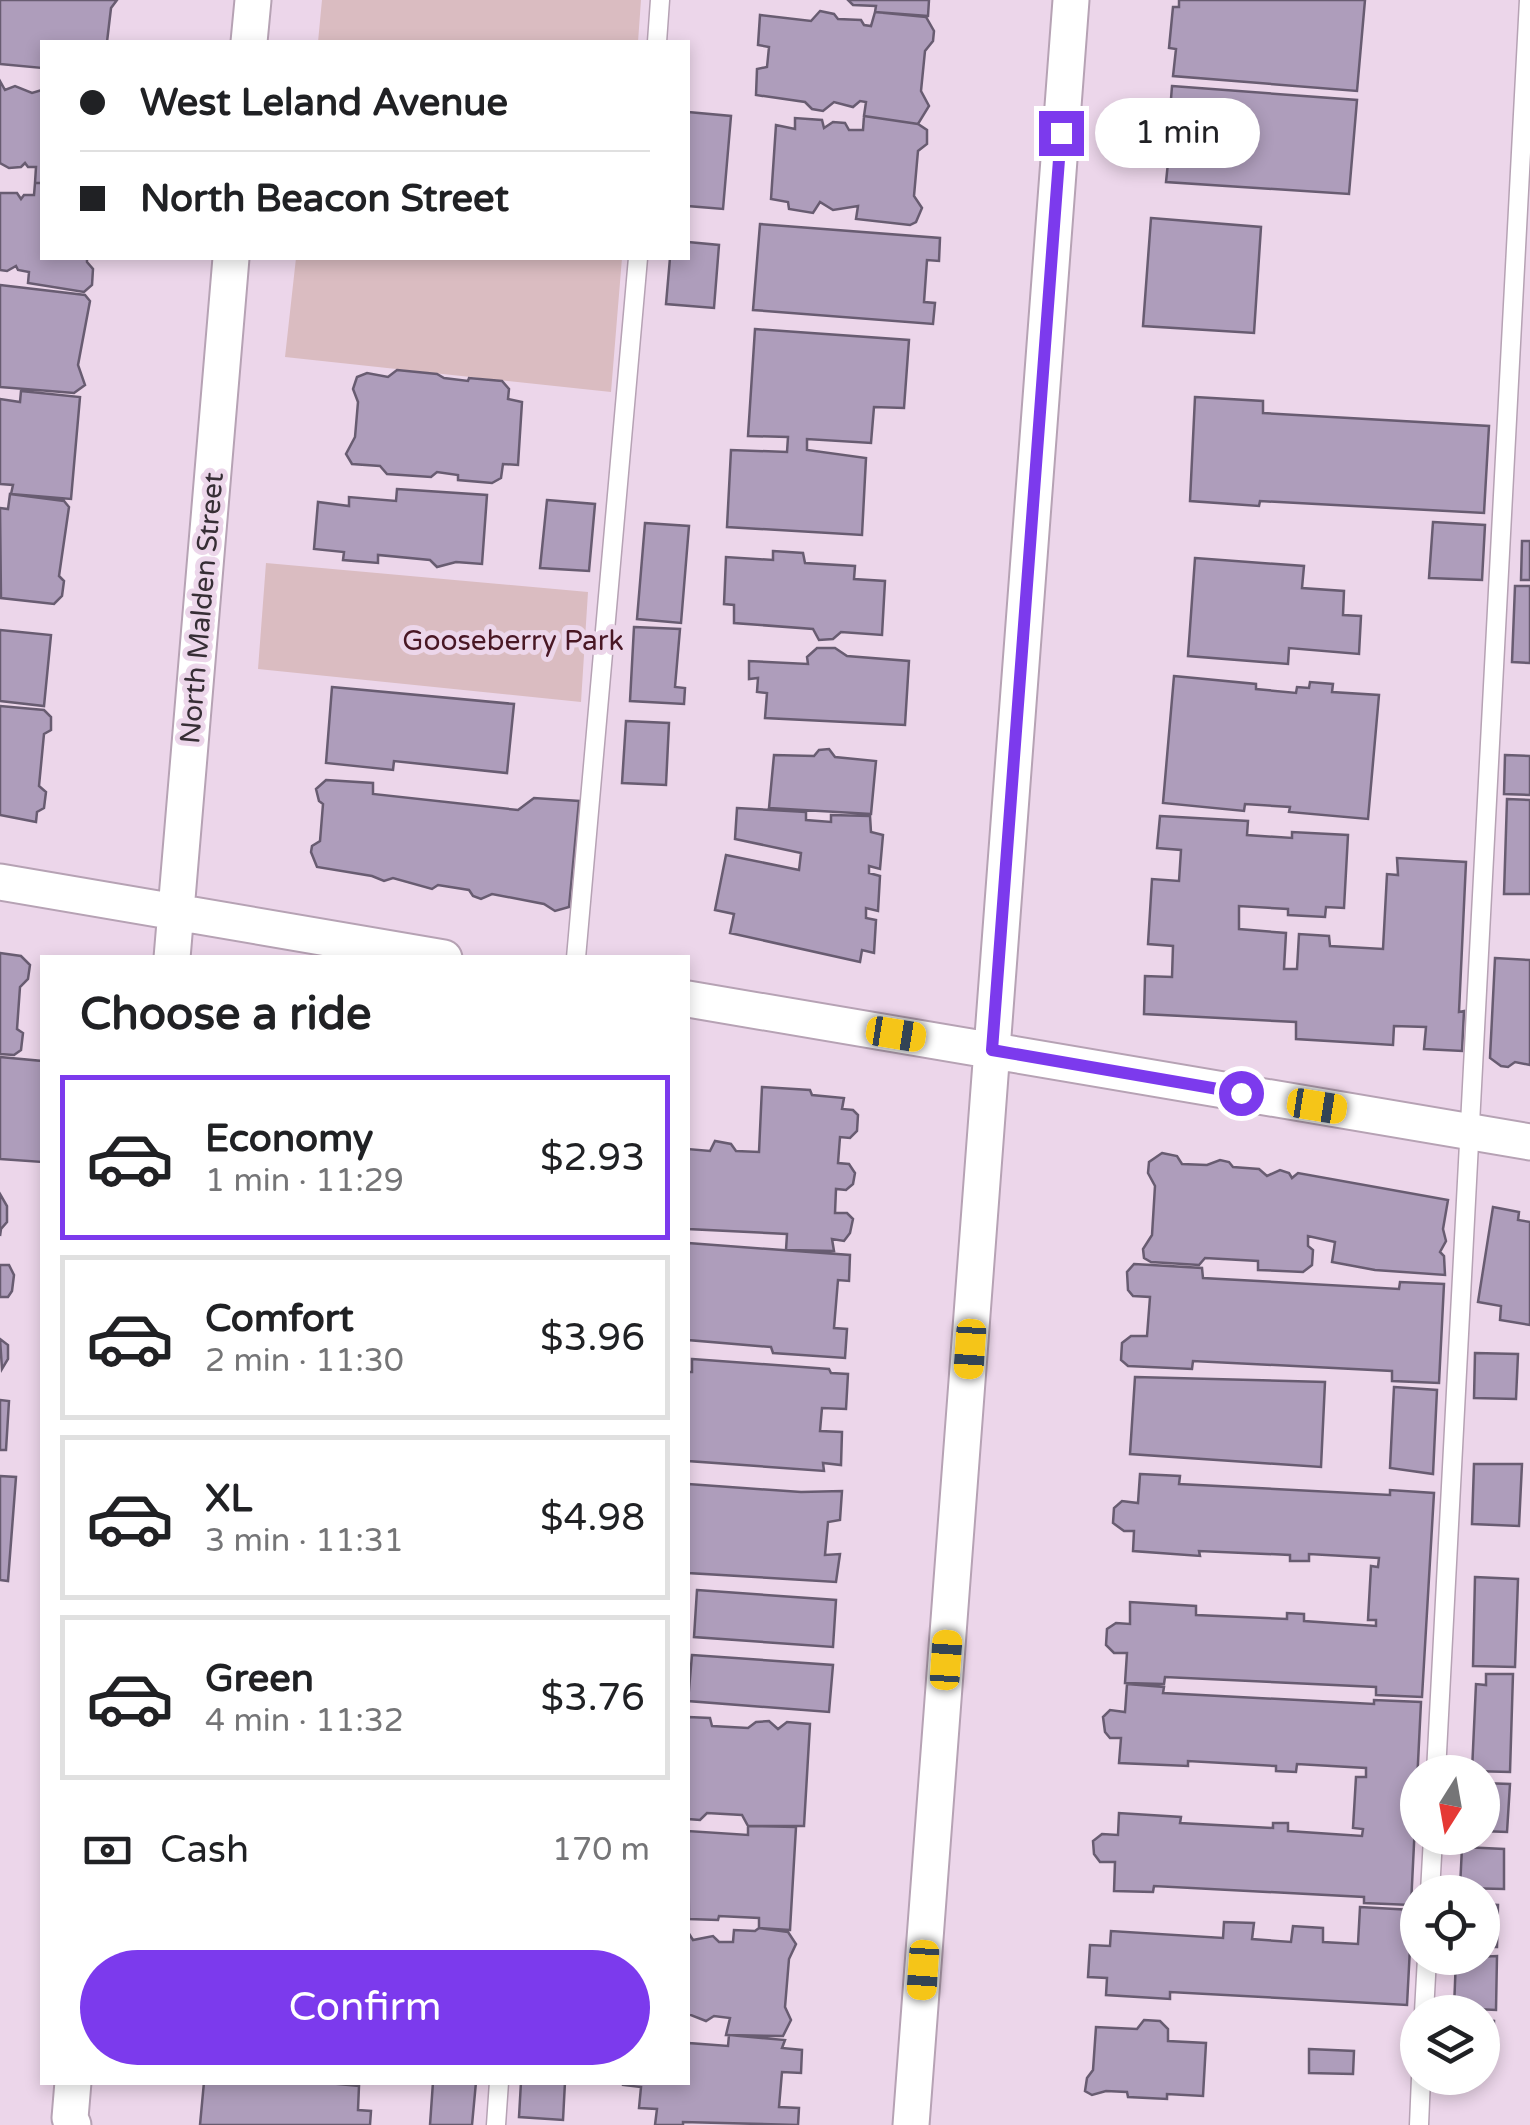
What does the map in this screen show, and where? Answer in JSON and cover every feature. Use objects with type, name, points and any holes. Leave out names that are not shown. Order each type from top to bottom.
[{"type":"street","points":[[249,40],[253,0]]},
{"type":"street","points":[[911,2125],[1071,0]]},
{"type":"street","name":"North Malden Street","points":[[172,955],[231,260]]},
{"type":"street","points":[[0,882],[427,955]]},
{"type":"street","points":[[690,999],[1530,1142]]},
{"type":"street","points":[[70,2123],[74,2085]]},
{"type":"lane","points":[[657,40],[660,0]]},
{"type":"lane","points":[[1437,1755],[1528,0]]},
{"type":"lane","points":[[576,955],[638,260]]},
{"type":"lane","points":[[496,2125],[499,2085]]},
{"type":"lane","points":[[1418,2125],[1420,2095]]},
{"type":"green space","points":[[322,0],[641,0],[638,40],[318,40]]},
{"type":"green space","points":[[296,260],[622,260],[611,392],[285,357]]},
{"type":"green space","name":"Gooseberry Park","points":[[266,563],[588,592],[581,702],[258,669]]},
{"type":"building","points":[[0,0],[117,0],[111,8],[107,40],[40,40],[40,68],[0,64]]},
{"type":"building","points":[[848,0],[929,0],[928,16],[875,12],[876,6],[853,5]]},
{"type":"building","points":[[1179,0],[1365,0],[1357,91],[1173,76],[1176,49],[1169,48],[1173,7],[1179,7]]},
{"type":"building","points":[[820,11],[871,26],[875,12],[926,17],[934,31],[933,41],[925,51],[921,91],[929,106],[918,124],[864,116],[866,102],[860,101],[853,107],[834,102],[823,111],[812,109],[805,102],[756,95],[757,69],[767,67],[769,47],[758,45],[760,15],[811,21]]},
{"type":"building","points":[[0,81],[5,90],[15,86],[32,93],[40,91],[40,183],[35,183],[36,167],[25,163],[9,168],[0,163]]},
{"type":"building","points":[[1172,86],[1357,100],[1349,194],[1166,182],[1169,153],[1160,152],[1163,113],[1170,112]]},
{"type":"building","points":[[690,112],[731,116],[723,209],[690,206]]},
{"type":"building","points":[[864,116],[918,124],[927,130],[927,144],[918,151],[914,196],[922,208],[916,222],[910,225],[856,219],[858,206],[833,210],[820,202],[813,213],[789,209],[788,202],[771,199],[776,125],[795,129],[795,118],[822,120],[824,128],[833,122],[845,123],[849,130],[863,130]]},
{"type":"building","points":[[35,183],[40,183],[40,260],[87,260],[93,269],[92,285],[84,292],[28,283],[29,272],[16,266],[0,270],[0,193],[17,193],[21,199],[34,195]]},
{"type":"building","points":[[1151,218],[1261,227],[1254,333],[1143,326]]},
{"type":"building","points":[[760,224],[940,238],[939,261],[927,260],[924,302],[935,303],[933,324],[753,310]]},
{"type":"building","points":[[690,242],[719,245],[714,308],[666,304],[670,260],[690,260]]},
{"type":"building","points":[[0,285],[85,295],[90,301],[78,365],[85,385],[74,393],[0,387]]},
{"type":"building","points":[[755,329],[909,340],[904,408],[874,407],[871,443],[807,439],[807,450],[866,458],[862,535],[727,527],[731,450],[787,452],[788,437],[748,436]]},
{"type":"building","points":[[397,370],[468,381],[502,381],[509,389],[508,399],[522,402],[518,465],[503,464],[501,478],[492,483],[458,480],[458,475],[437,472],[431,477],[387,474],[380,466],[352,464],[346,454],[355,437],[358,402],[353,389],[357,377],[367,373],[388,377]]},
{"type":"building","points":[[21,391],[80,397],[71,499],[11,494],[13,485],[0,484],[0,399],[20,402]]},
{"type":"building","points":[[1195,397],[1263,401],[1263,413],[1489,426],[1484,513],[1190,501]]},
{"type":"building","points":[[397,489],[487,495],[482,564],[456,562],[437,567],[430,560],[378,555],[378,563],[343,560],[344,552],[314,549],[318,502],[349,506],[349,497],[396,501]]},
{"type":"building","points":[[10,494],[64,501],[69,507],[59,576],[64,581],[62,596],[54,604],[1,598],[0,508],[8,509]]},
{"type":"building","points":[[547,500],[595,504],[589,571],[540,568]]},
{"type":"building","points":[[1433,522],[1485,525],[1482,580],[1429,578]]},
{"type":"building","points":[[645,523],[689,526],[681,623],[637,619]]},
{"type":"building","points":[[1522,541],[1530,541],[1530,580],[1521,580]]},
{"type":"building","points":[[773,551],[803,553],[805,563],[855,566],[854,579],[885,581],[882,635],[841,632],[833,639],[819,640],[813,629],[734,623],[734,605],[724,604],[726,557],[773,560]]},
{"type":"building","points":[[1195,558],[1304,566],[1302,588],[1344,591],[1343,615],[1361,616],[1359,654],[1289,648],[1288,664],[1188,656]]},
{"type":"building","points":[[1515,586],[1530,586],[1530,663],[1512,662]]},
{"type":"building","points":[[634,627],[680,629],[675,687],[685,688],[684,704],[630,701]]},
{"type":"building","points":[[0,630],[51,635],[44,706],[0,701]]},
{"type":"building","points":[[817,648],[835,648],[847,656],[909,661],[905,725],[765,718],[767,693],[757,692],[758,678],[749,679],[749,661],[808,664],[807,657]]},
{"type":"building","points":[[1174,676],[1256,684],[1256,689],[1296,693],[1297,687],[1309,688],[1310,682],[1333,684],[1332,692],[1379,695],[1368,819],[1289,812],[1290,807],[1245,804],[1244,811],[1163,803]]},
{"type":"building","points":[[332,687],[514,704],[507,773],[394,761],[393,770],[326,763]]},
{"type":"building","points":[[0,706],[44,710],[51,717],[51,730],[44,734],[39,786],[46,792],[44,808],[37,812],[36,822],[0,815]]},
{"type":"building","points":[[626,721],[669,723],[666,785],[622,783]]},
{"type":"building","points":[[829,749],[835,757],[876,761],[871,814],[769,808],[774,755],[814,756],[819,750]]},
{"type":"building","points":[[1505,755],[1530,756],[1530,795],[1504,794]]},
{"type":"building","points":[[326,780],[373,783],[373,794],[518,810],[534,798],[579,801],[569,907],[555,911],[544,904],[492,894],[481,899],[469,890],[438,885],[432,889],[393,878],[384,881],[317,867],[311,852],[312,846],[320,841],[323,804],[316,789]]},
{"type":"building","points":[[1507,799],[1530,800],[1530,894],[1504,894]]},
{"type":"building","points":[[737,808],[806,812],[806,820],[831,822],[831,815],[870,816],[871,832],[883,835],[880,869],[869,866],[869,873],[880,876],[878,911],[866,908],[866,918],[876,920],[874,953],[862,950],[860,962],[730,933],[734,914],[715,910],[726,855],[799,870],[801,853],[735,839]]},
{"type":"building","points":[[1160,816],[1248,821],[1247,835],[1348,835],[1344,908],[1326,907],[1325,917],[1288,915],[1288,909],[1239,906],[1239,929],[1286,933],[1284,969],[1297,969],[1299,934],[1329,936],[1330,946],[1383,949],[1387,874],[1398,875],[1397,858],[1466,862],[1459,1012],[1464,1011],[1462,1051],[1424,1049],[1426,1027],[1394,1026],[1393,1045],[1296,1039],[1296,1022],[1144,1014],[1145,976],[1172,977],[1173,946],[1148,944],[1152,879],[1179,881],[1181,850],[1157,848]]},
{"type":"building","points":[[0,953],[21,956],[30,965],[28,979],[20,987],[17,1029],[23,1033],[21,1050],[14,1055],[0,1054]]},
{"type":"building","points":[[1495,958],[1530,960],[1530,1065],[1515,1062],[1501,1066],[1490,1058]]},
{"type":"building","points":[[0,1057],[40,1061],[40,1162],[0,1159]]},
{"type":"building","points":[[762,1087],[810,1090],[812,1095],[844,1098],[842,1109],[858,1115],[857,1131],[850,1138],[840,1137],[838,1163],[849,1164],[855,1173],[853,1184],[846,1190],[836,1189],[835,1213],[847,1213],[853,1219],[844,1241],[832,1239],[834,1251],[786,1250],[787,1234],[690,1229],[690,1149],[710,1151],[715,1141],[731,1144],[736,1151],[759,1152]]},
{"type":"building","points":[[1162,1153],[1177,1156],[1182,1164],[1207,1165],[1220,1160],[1233,1167],[1259,1169],[1267,1176],[1280,1170],[1292,1178],[1298,1173],[1448,1200],[1443,1229],[1446,1241],[1440,1252],[1444,1256],[1445,1275],[1375,1270],[1332,1262],[1335,1242],[1308,1236],[1308,1246],[1313,1250],[1312,1265],[1303,1272],[1258,1270],[1258,1261],[1205,1258],[1199,1265],[1151,1262],[1144,1258],[1143,1249],[1152,1235],[1155,1186],[1148,1173],[1149,1162]]},
{"type":"building","points":[[0,1194],[7,1206],[7,1222],[0,1236]]},
{"type":"building","points":[[1493,1207],[1519,1212],[1518,1220],[1530,1222],[1530,1325],[1500,1320],[1501,1306],[1478,1302]]},
{"type":"building","points":[[690,1243],[850,1255],[849,1281],[838,1280],[834,1328],[847,1329],[845,1358],[773,1353],[771,1347],[690,1340]]},
{"type":"building","points":[[1134,1264],[1202,1268],[1203,1278],[1399,1289],[1400,1282],[1444,1284],[1439,1383],[1392,1381],[1392,1371],[1193,1361],[1192,1369],[1128,1366],[1121,1360],[1122,1343],[1131,1336],[1147,1336],[1150,1297],[1133,1296],[1128,1290],[1127,1272]]},
{"type":"building","points":[[0,1265],[9,1265],[14,1275],[8,1297],[0,1297]]},
{"type":"building","points":[[0,1339],[8,1345],[8,1359],[2,1369]]},
{"type":"building","points":[[1475,1353],[1518,1354],[1516,1399],[1474,1398]]},
{"type":"building","points":[[692,1359],[829,1369],[831,1373],[848,1374],[846,1409],[822,1408],[820,1431],[842,1432],[841,1465],[823,1463],[824,1471],[690,1461]]},
{"type":"building","points":[[1135,1377],[1325,1382],[1321,1467],[1130,1454]]},
{"type":"building","points":[[1394,1387],[1437,1390],[1433,1474],[1390,1468]]},
{"type":"building","points":[[0,1400],[9,1401],[6,1450],[0,1450]]},
{"type":"building","points":[[1474,1464],[1522,1464],[1519,1526],[1472,1524]]},
{"type":"building","points":[[1140,1474],[1180,1476],[1179,1484],[1390,1495],[1390,1490],[1434,1493],[1422,1697],[1376,1695],[1376,1687],[1165,1677],[1164,1684],[1125,1683],[1127,1653],[1114,1653],[1106,1645],[1107,1629],[1116,1623],[1130,1624],[1130,1602],[1196,1606],[1196,1615],[1287,1619],[1287,1613],[1304,1614],[1304,1621],[1376,1626],[1376,1620],[1368,1620],[1371,1566],[1378,1567],[1379,1558],[1309,1554],[1309,1561],[1290,1561],[1290,1555],[1199,1551],[1200,1556],[1133,1551],[1134,1531],[1124,1531],[1113,1523],[1114,1508],[1122,1501],[1138,1503]]},
{"type":"building","points":[[0,1476],[16,1477],[8,1581],[0,1580]]},
{"type":"building","points":[[690,1484],[842,1491],[840,1520],[828,1522],[825,1555],[840,1554],[836,1582],[690,1573]]},
{"type":"building","points":[[1475,1577],[1518,1579],[1515,1667],[1473,1666]]},
{"type":"building","points":[[697,1590],[836,1600],[833,1647],[694,1637]]},
{"type":"building","points":[[692,1655],[833,1665],[829,1712],[690,1701]]},
{"type":"building","points":[[1486,1674],[1513,1674],[1510,1772],[1500,1772],[1500,1755],[1473,1755],[1476,1684],[1486,1685]]},
{"type":"building","points":[[1127,1684],[1164,1687],[1163,1693],[1374,1704],[1374,1700],[1421,1702],[1418,1755],[1400,1755],[1400,1855],[1413,1855],[1412,1875],[1400,1875],[1400,1905],[1364,1903],[1364,1897],[1154,1886],[1153,1892],[1114,1891],[1115,1862],[1100,1862],[1094,1854],[1093,1841],[1102,1834],[1118,1835],[1119,1813],[1181,1817],[1180,1823],[1273,1828],[1273,1823],[1288,1823],[1288,1831],[1362,1836],[1363,1829],[1353,1828],[1356,1777],[1366,1777],[1366,1768],[1297,1764],[1296,1772],[1276,1771],[1276,1766],[1188,1761],[1188,1766],[1119,1763],[1121,1738],[1110,1738],[1103,1717],[1110,1710],[1125,1712]]},
{"type":"building","points":[[690,1717],[710,1718],[712,1726],[748,1728],[756,1722],[769,1721],[778,1729],[787,1722],[810,1724],[804,1826],[748,1826],[742,1815],[707,1813],[700,1820],[690,1819]]},
{"type":"building","points":[[1500,1784],[1510,1784],[1507,1832],[1500,1832]]},
{"type":"building","points":[[748,1826],[796,1827],[790,1930],[759,1928],[759,1918],[690,1919],[690,1831],[748,1835]]},
{"type":"building","points":[[1500,1849],[1504,1849],[1504,1889],[1500,1889],[1500,1875],[1461,1875],[1462,1855],[1500,1855]]},
{"type":"building","points":[[1360,1907],[1400,1909],[1400,1975],[1409,1975],[1408,1995],[1400,1995],[1400,2005],[1170,1992],[1170,1999],[1106,1995],[1107,1978],[1088,1977],[1090,1945],[1110,1946],[1111,1931],[1223,1938],[1224,1922],[1254,1923],[1252,1939],[1291,1942],[1293,1926],[1323,1928],[1323,1942],[1358,1944]]},
{"type":"building","points":[[759,1928],[788,1932],[796,1944],[789,1959],[785,2007],[791,2020],[783,2036],[726,2035],[730,2018],[714,2016],[706,2021],[690,2015],[690,1935],[693,1940],[713,1936],[719,1942],[733,1942],[734,1930]]},
{"type":"building","points":[[1455,1975],[1497,1975],[1496,1995],[1455,1995]]},
{"type":"building","points":[[1144,2020],[1160,2021],[1168,2029],[1168,2041],[1206,2043],[1203,2096],[1167,2094],[1167,2099],[1128,2097],[1127,2092],[1092,2095],[1085,2091],[1093,2070],[1096,2027],[1137,2029]]},
{"type":"building","points":[[729,2035],[785,2040],[782,2048],[802,2050],[801,2073],[782,2072],[779,2107],[799,2108],[798,2125],[655,2125],[657,2109],[639,2108],[641,2087],[623,2085],[690,2085],[690,2043],[728,2046]]},
{"type":"building","points":[[1309,2049],[1354,2051],[1353,2074],[1309,2073]]},
{"type":"building","points":[[204,2085],[359,2086],[358,2110],[371,2111],[370,2125],[200,2125]]},
{"type":"building","points":[[433,2085],[476,2085],[472,2125],[430,2125]]},
{"type":"building","points":[[521,2085],[565,2085],[563,2120],[519,2117]]},
{"type":"route","points":[[1061,133],[992,1050],[1241,1093]]}]
